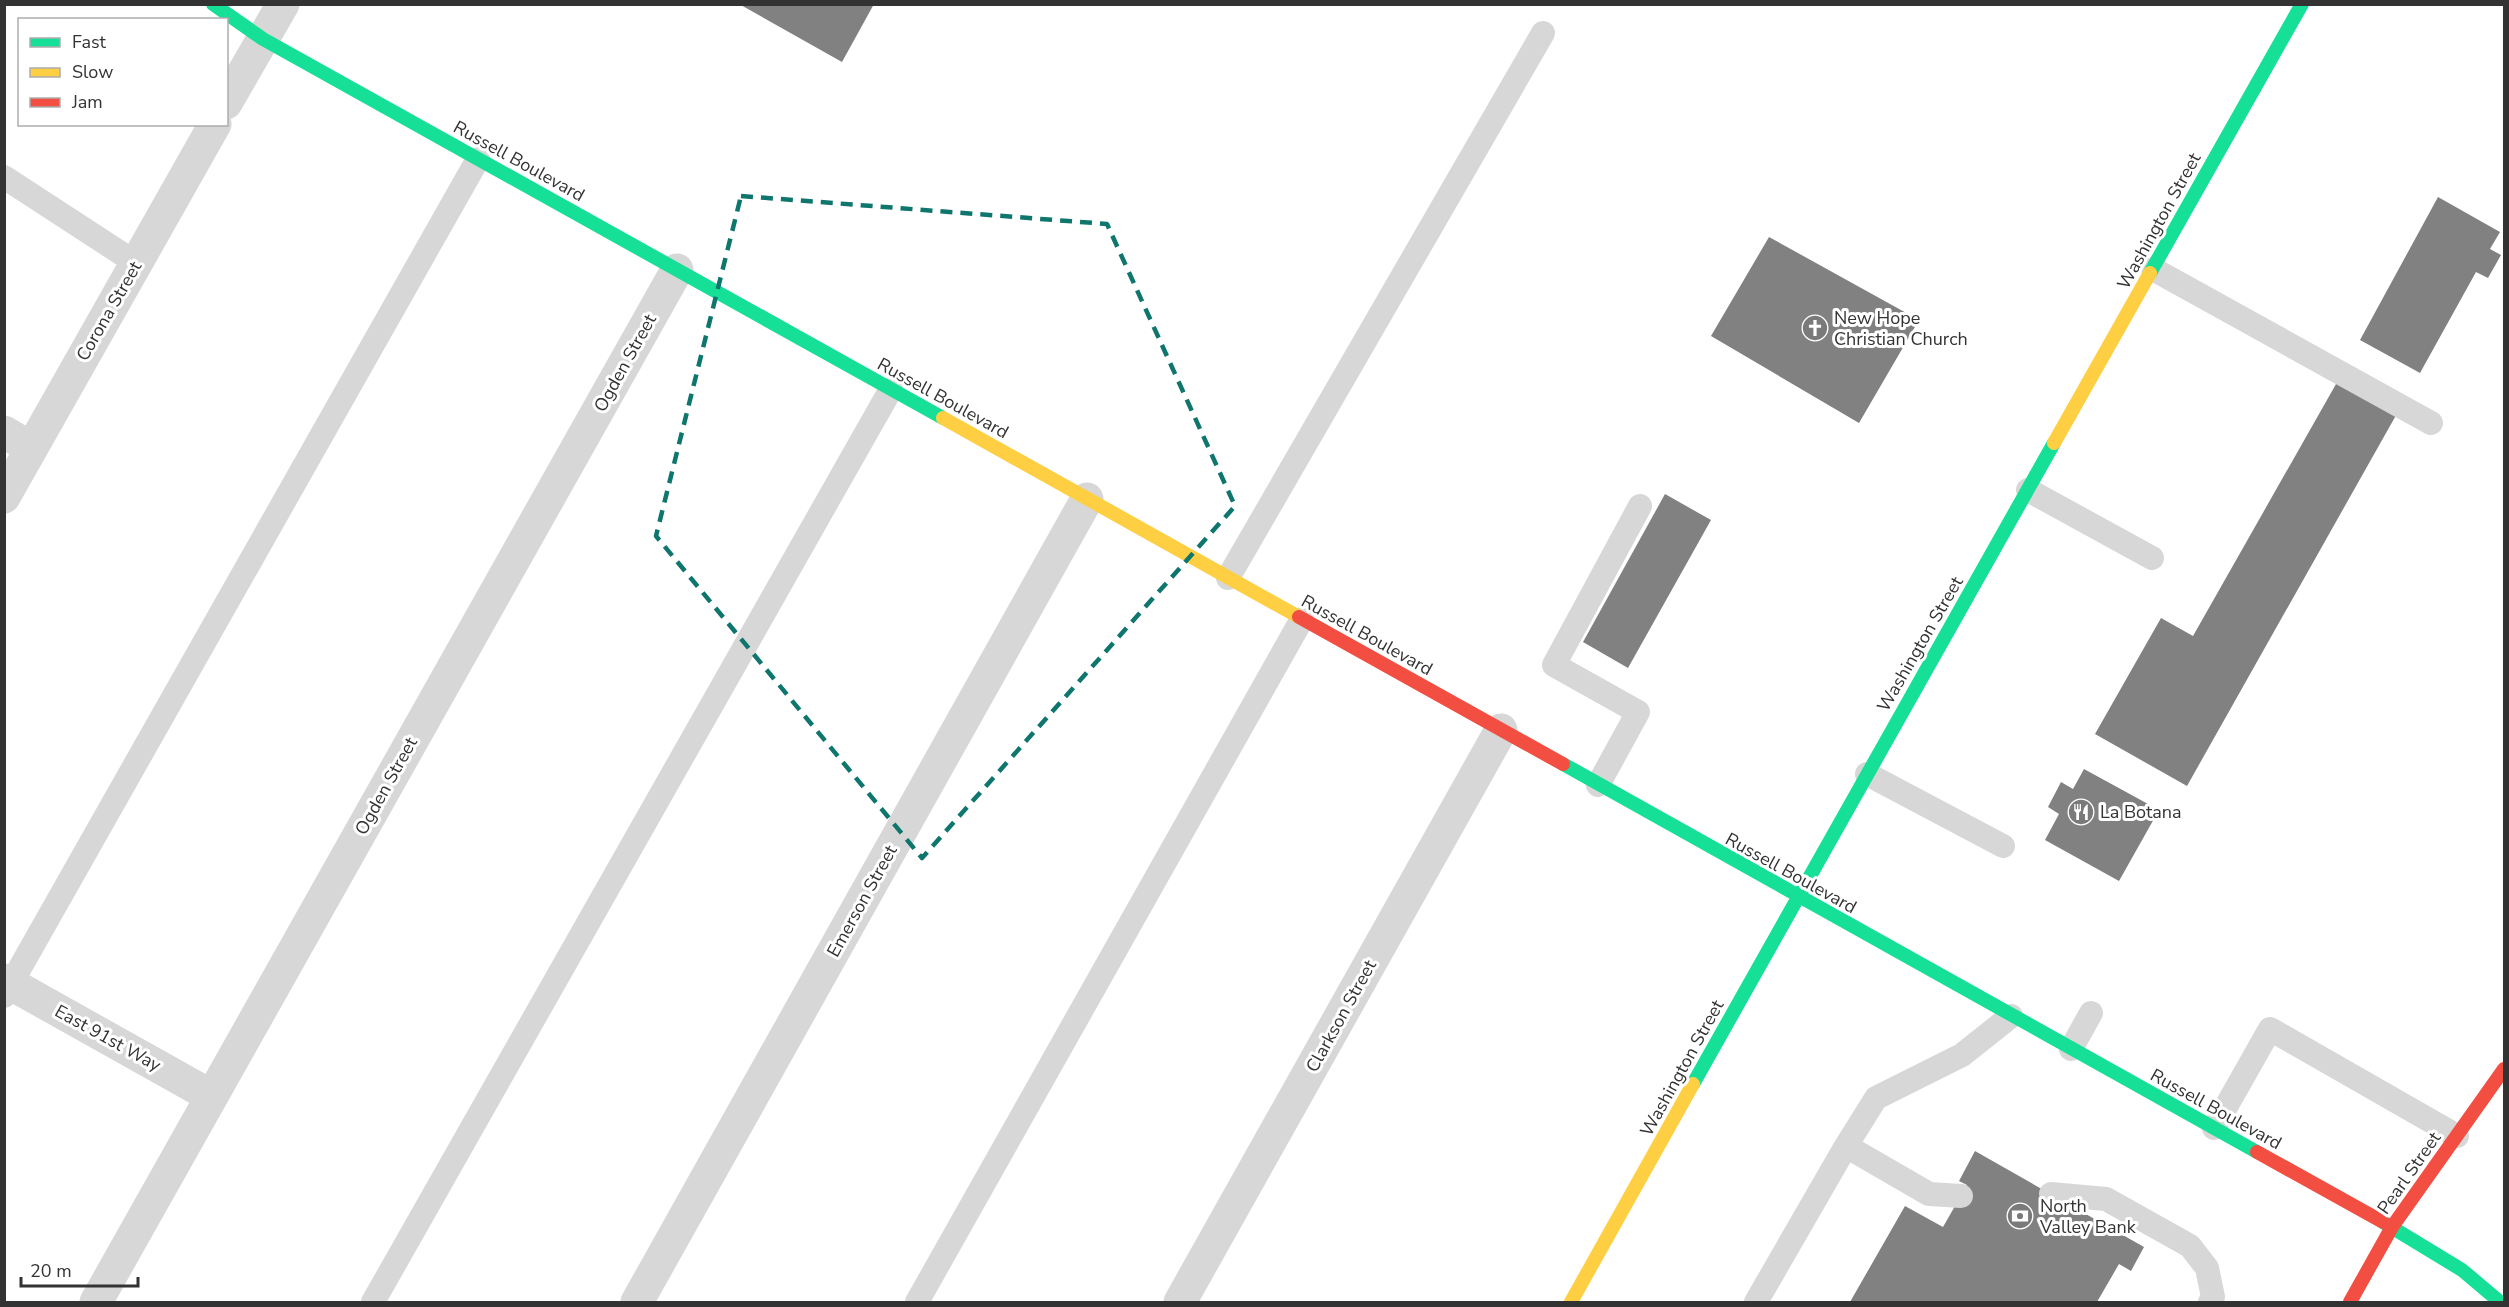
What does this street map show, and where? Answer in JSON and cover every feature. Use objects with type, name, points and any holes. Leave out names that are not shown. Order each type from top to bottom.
[{"type":"street","name":"Russell Boulevard","points":[[213,4],[263,39],[2392,1227],[2459,1266],[2500,1302]]},
{"type":"street","points":[[228,100],[283,4]]},
{"type":"street","name":"Washington Street","points":[[1571,1302],[2302,4]]},
{"type":"street","name":"Corona Street","points":[[4,497],[18,440],[136,263],[213,126]]},
{"type":"street","name":"Ogden Street","points":[[96,1302],[677,270]]},
{"type":"street","name":"Emerson Street","points":[[637,1302],[1087,499]]},
{"type":"street","name":"Clarkson Street","points":[[1180,1302],[1502,730]]},
{"type":"street","name":"East 91st Way","points":[[7,987],[211,1096]]},
{"type":"street","name":"Pearl Street","points":[[2350,1302],[2392,1227],[2505,1069]]},
{"type":"lane","points":[[1228,578],[1543,33]]},
{"type":"lane","points":[[7,987],[478,159]]},
{"type":"lane","points":[[4,177],[136,263]]},
{"type":"lane","points":[[2153,269],[2431,423]]},
{"type":"lane","points":[[373,1302],[891,389]]},
{"type":"lane","points":[[2028,490],[2152,558]]},
{"type":"lane","points":[[1598,785],[1638,712],[1554,665],[1640,506]]},
{"type":"lane","points":[[917,1302],[1302,619]]},
{"type":"lane","points":[[1867,774],[2002,846]]},
{"type":"lane","points":[[2071,1049],[2091,1013]]},
{"type":"lane","points":[[1756,1302],[1876,1098],[1962,1055],[2011,1016]]},
{"type":"lane","points":[[2214,1128],[2270,1029],[2457,1136]]},
{"type":"lane","points":[[1846,1146],[1929,1194],[1961,1196]]},
{"type":"lane","points":[[2051,1194],[2106,1198],[2190,1246],[2207,1268],[2212,1297],[2210,1302]]},
{"type":"highlighted area","points":[[741,196],[1107,224],[1235,506],[922,858],[656,536]]},
{"type":"building","points":[[739,4],[874,4],[842,62]]},
{"type":"building","points":[[2438,197],[2500,232],[2490,249],[2501,255],[2488,278],[2476,272],[2420,373],[2360,340]]},
{"type":"building","name":"New Hope Christian Church","points":[[1769,237],[1919,320],[1859,423],[1711,336]]},
{"type":"building","points":[[2340,377],[2399,410],[2187,786],[2095,734],[2161,618],[2193,636]]},
{"type":"building","points":[[1665,494],[1711,520],[1628,668],[1583,642]]},
{"type":"building","points":[[2084,769],[2159,810],[2119,881],[2045,840],[2059,814],[2048,807],[2061,782],[2073,789]]},
{"type":"building","name":"North Valley Bank","points":[[1975,1151],[2144,1247],[2131,1271],[2119,1264],[2097,1302],[1850,1302],[1905,1206],[1943,1227],[1967,1185],[1959,1181]]},
{"type":"traffic: fast","points":[[213,4],[263,39],[943,418]]},
{"type":"traffic: fast","points":[[2150,273],[2302,4]]},
{"type":"traffic: fast","points":[[1693,1084],[2054,443]]},
{"type":"traffic: fast","points":[[1563,764],[2257,1152]]},
{"type":"traffic: fast","points":[[2383,1222],[2462,1270],[2500,1302]]},
{"type":"traffic: slow","points":[[2054,443],[2150,273]]},
{"type":"traffic: slow","points":[[943,418],[1299,617]]},
{"type":"traffic: slow","points":[[1571,1302],[1693,1084]]},
{"type":"traffic: jam","points":[[1299,617],[1563,764]]},
{"type":"traffic: jam","points":[[2350,1302],[2392,1227],[2504,1069]]},
{"type":"traffic: jam","points":[[2257,1152],[2383,1222]]},
{"type":"place","name":"New Hope Christian Church","points":[[1815,328]]},
{"type":"place","name":"La Botana","points":[[2081,812]]},
{"type":"place","name":"North Valley Bank","points":[[2020,1216]]}]
